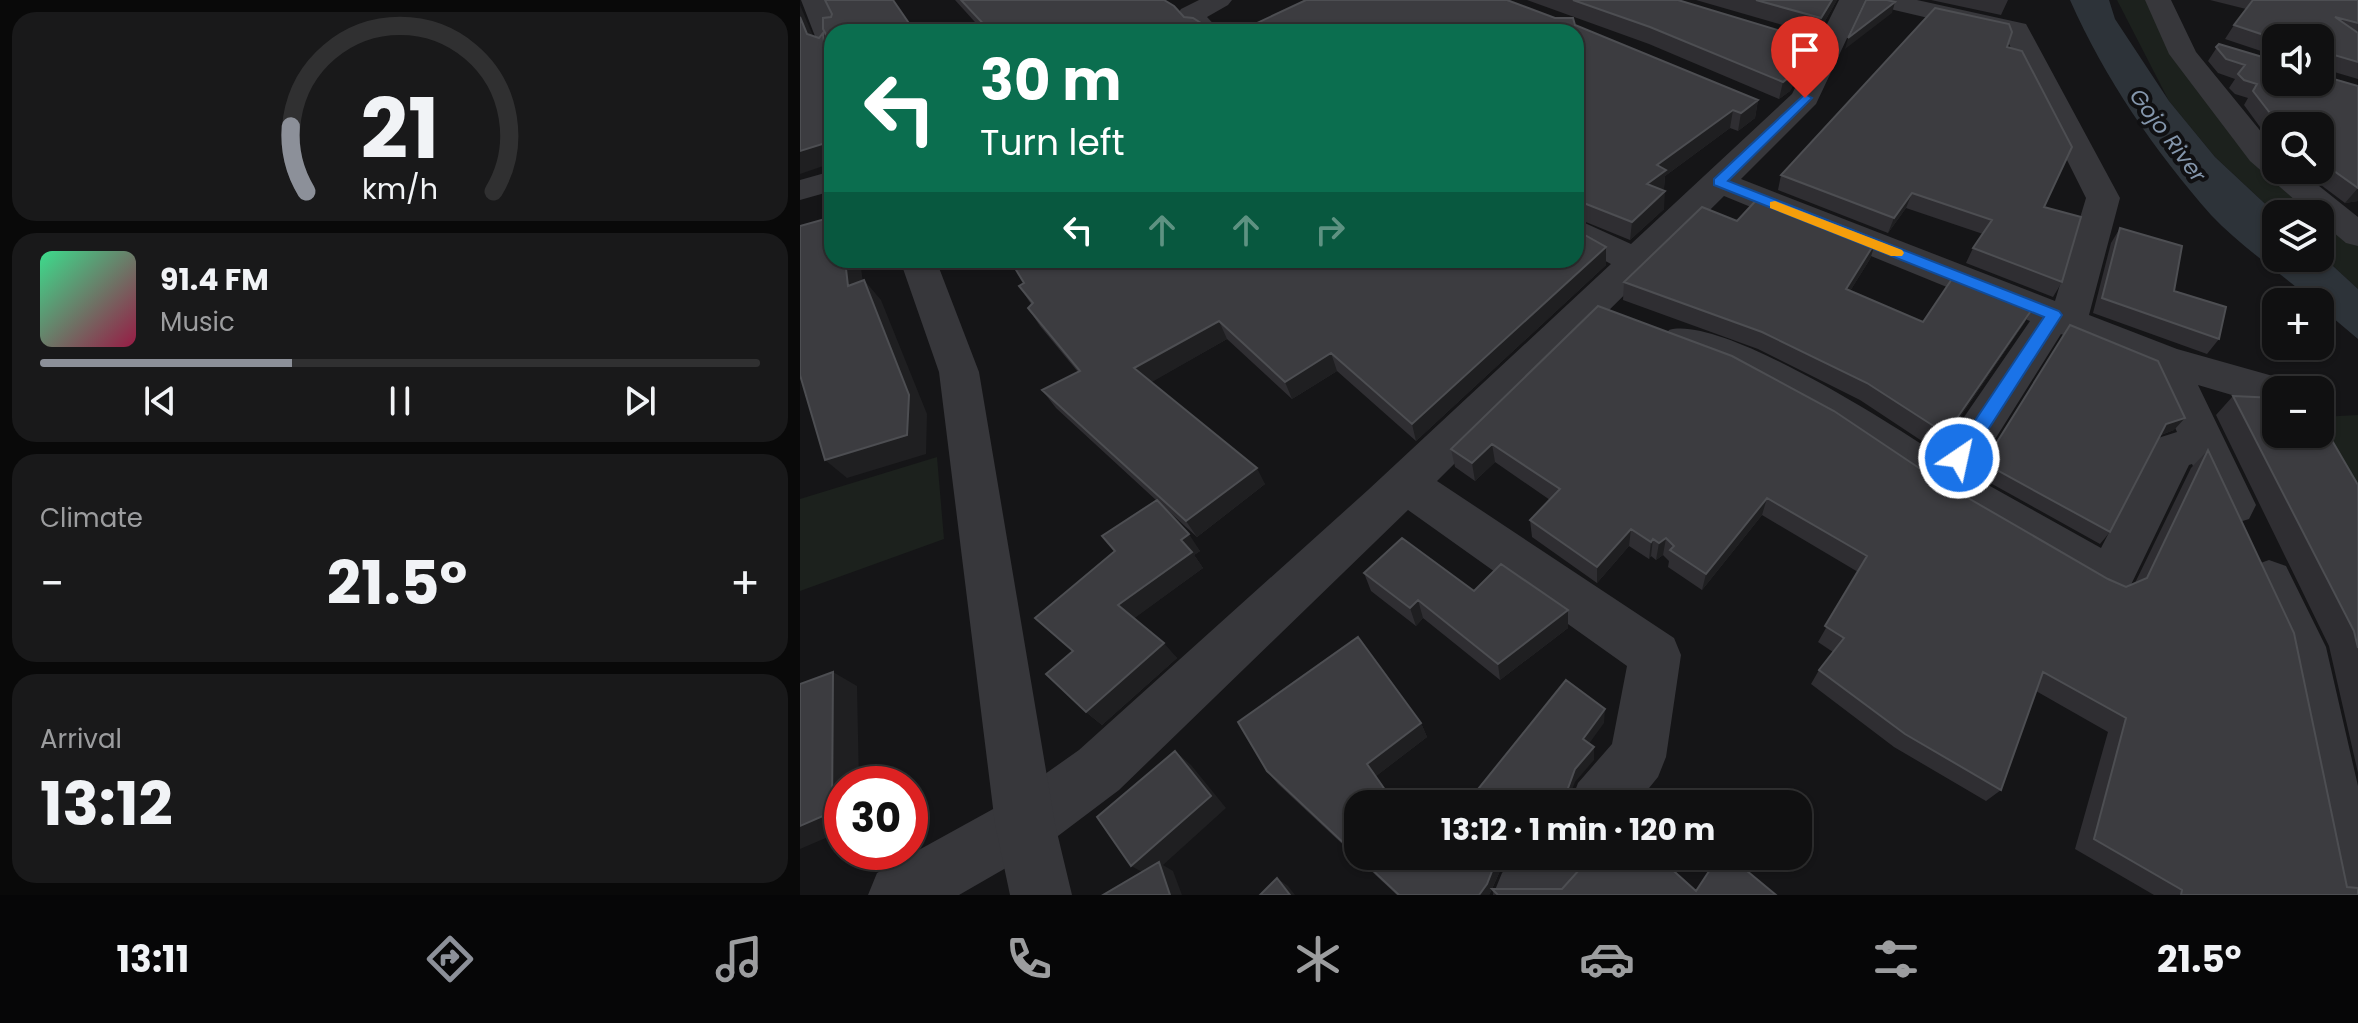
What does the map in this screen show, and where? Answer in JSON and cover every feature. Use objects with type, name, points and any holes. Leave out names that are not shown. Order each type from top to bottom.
[{"type":"street","points":[[814,0],[824,24]]},
{"type":"street","points":[[1199,24],[1190,15],[1219,0]]},
{"type":"street","points":[[899,895],[1025,824],[1099,770],[1406,484],[1719,182],[1774,111],[1805,98],[1816,47],[1852,0]]},
{"type":"street","points":[[1882,0],[2016,30],[2103,198],[2061,318],[1944,482]]},
{"type":"street","points":[[2158,0],[2193,67],[2262,155]]},
{"type":"street","points":[[2174,35],[2218,48]]},
{"type":"street","points":[[1719,182],[2166,361],[2262,388]]},
{"type":"street","points":[[800,190],[824,183]]},
{"type":"street","points":[[2296,184],[2357,234]]},
{"type":"street","points":[[1584,234],[1636,262]]},
{"type":"street","points":[[921,268],[959,372],[1025,824],[1041,895]]},
{"type":"street","points":[[1591,305],[1743,362],[1844,415],[1944,482],[2110,578],[2174,450],[2205,445]]},
{"type":"street","points":[[2166,361],[2300,647],[2352,895]]},
{"type":"street","points":[[1406,484],[1655,655],[1638,757],[1611,790]]},
{"type":"street","points":[[1524,895],[1545,870]]},
{"type":"shaded area","points":[[2117,0],[2146,0],[2235,141],[2262,165],[2262,184],[2284,184],[2302,200],[2262,201],[2215,157],[2169,101]]},
{"type":"shaded area","points":[[2334,226],[2358,245],[2358,289],[2334,267]]},
{"type":"shaded area","points":[[2358,415],[2358,517],[2326,448],[2334,448],[2334,416]]},
{"type":"shaded area","points":[[937,457],[944,539],[800,591],[800,499]]},
{"type":"water","name":"Gojo River","points":[[2070,0],[2109,0],[2115,19],[2169,101],[2215,157],[2262,201],[2262,260],[2211,215],[2190,190],[2132,113]]},
{"type":"water","points":[[2334,267],[2358,289],[2358,339],[2334,319],[2334,288],[2297,288],[2277,272],[2334,272]]},
{"type":"building","points":[[825,0],[893,0],[910,24],[824,24],[824,31],[823,18],[832,14]]},
{"type":"building","points":[[961,0],[1164,0],[1184,17],[1202,24],[984,24]]},
{"type":"building","points":[[1306,0],[1507,0],[1555,18],[1573,18],[1575,24],[1255,24]]},
{"type":"building","points":[[1573,0],[1678,0],[1811,40],[1794,73],[1783,82],[1650,27]]},
{"type":"building","points":[[1756,0],[1832,0],[1821,18]]},
{"type":"building","points":[[1866,0],[1895,2],[1848,38]]},
{"type":"building","points":[[2253,0],[2358,0],[2358,23],[2335,17],[2358,33],[2358,62],[2334,55],[2334,24],[2262,24],[2262,34],[2234,25]]},
{"type":"building","points":[[1935,8],[2009,24],[2012,32],[2007,47],[2022,51],[2072,147],[2044,207],[2081,217],[2062,282],[1973,248],[1992,220],[1912,193],[1894,218],[1781,175]]},
{"type":"building","points":[[800,17],[807,34],[819,38],[823,33],[824,144],[800,151]]},
{"type":"building","points":[[1584,29],[1758,100],[1741,113],[1733,110],[1657,165],[1666,170],[1647,184],[1665,191],[1632,222],[1584,203]]},
{"type":"building","points":[[2219,44],[2262,57],[2262,96],[2334,96],[2334,79],[2358,86],[2358,188],[2334,171],[2334,112],[2269,112],[2253,91],[2257,84],[2244,80],[2238,74],[2245,65],[2226,59],[2216,47]]},
{"type":"building","points":[[1761,195],[1876,241],[1846,289],[1923,322],[1956,273],[2035,305],[1946,434],[1867,383],[1762,332],[1624,282],[1702,207],[1737,221]]},
{"type":"building","points":[[824,219],[824,268],[846,268],[848,286],[864,280],[909,395],[907,435],[825,460],[800,375],[800,226]]},
{"type":"building","points":[[2120,228],[2182,246],[2174,291],[2226,307],[2219,339],[2102,298]]},
{"type":"building","points":[[1584,235],[1606,247],[1584,267]]},
{"type":"building","points":[[1015,268],[1583,268],[1412,424],[1331,353],[1285,382],[1219,321],[1134,368],[1257,468],[1186,521],[1042,390],[1080,371],[1028,308],[1033,303],[1019,286],[1024,283]]},
{"type":"building","points":[[1598,306],[1732,356],[1834,411],[1937,480],[2126,587],[2147,578],[2208,450],[2294,633],[2347,887],[2358,888],[2358,895],[2181,895],[2182,890],[2094,839],[2126,718],[2043,672],[2001,790],[1905,734],[1819,670],[1844,638],[1825,626],[1867,556],[1767,498],[1706,574],[1670,550],[1674,546],[1666,538],[1659,543],[1653,539],[1651,542],[1631,529],[1597,567],[1530,520],[1560,489],[1492,444],[1472,463],[1451,449]]},
{"type":"building","points":[[2070,325],[2158,361],[2185,418],[2166,424],[2110,532],[1984,463]]},
{"type":"building","points":[[2233,396],[2262,397],[2262,448],[2334,448],[2334,444],[2358,485],[2358,648],[2354,631]]},
{"type":"building","points":[[1157,500],[1189,534],[1181,540],[1192,552],[1118,605],[1164,643],[1086,712],[1046,674],[1073,651],[1035,618],[1115,551],[1102,536]]},
{"type":"building","points":[[1402,538],[1474,591],[1501,564],[1568,610],[1498,664],[1418,600],[1410,608],[1364,573]]},
{"type":"building","points":[[1358,637],[1421,723],[1367,764],[1385,790],[1344,790],[1344,843],[1267,771],[1238,722]]},
{"type":"building","points":[[833,672],[832,766],[824,766],[824,816],[800,826],[800,684]]},
{"type":"building","points":[[1566,680],[1605,709],[1583,739],[1594,747],[1575,769],[1567,790],[1477,790]]},
{"type":"building","points":[[1175,751],[1211,796],[1131,866],[1097,817]]},
{"type":"building","points":[[1159,862],[1170,895],[1103,895]]},
{"type":"building","points":[[1372,870],[1492,870],[1479,895],[1399,895]]},
{"type":"building","points":[[1579,870],[1673,870],[1696,891],[1710,870],[1746,870],[1776,895],[1498,895],[1492,889],[1562,889]]},
{"type":"building","points":[[1277,878],[1290,895],[1260,895]]},
{"type":"slow traffic","points":[[1775,205],[1897,253]]},
{"type":"route","points":[[1805,98],[1719,182],[2054,315],[1959,458]]}]
